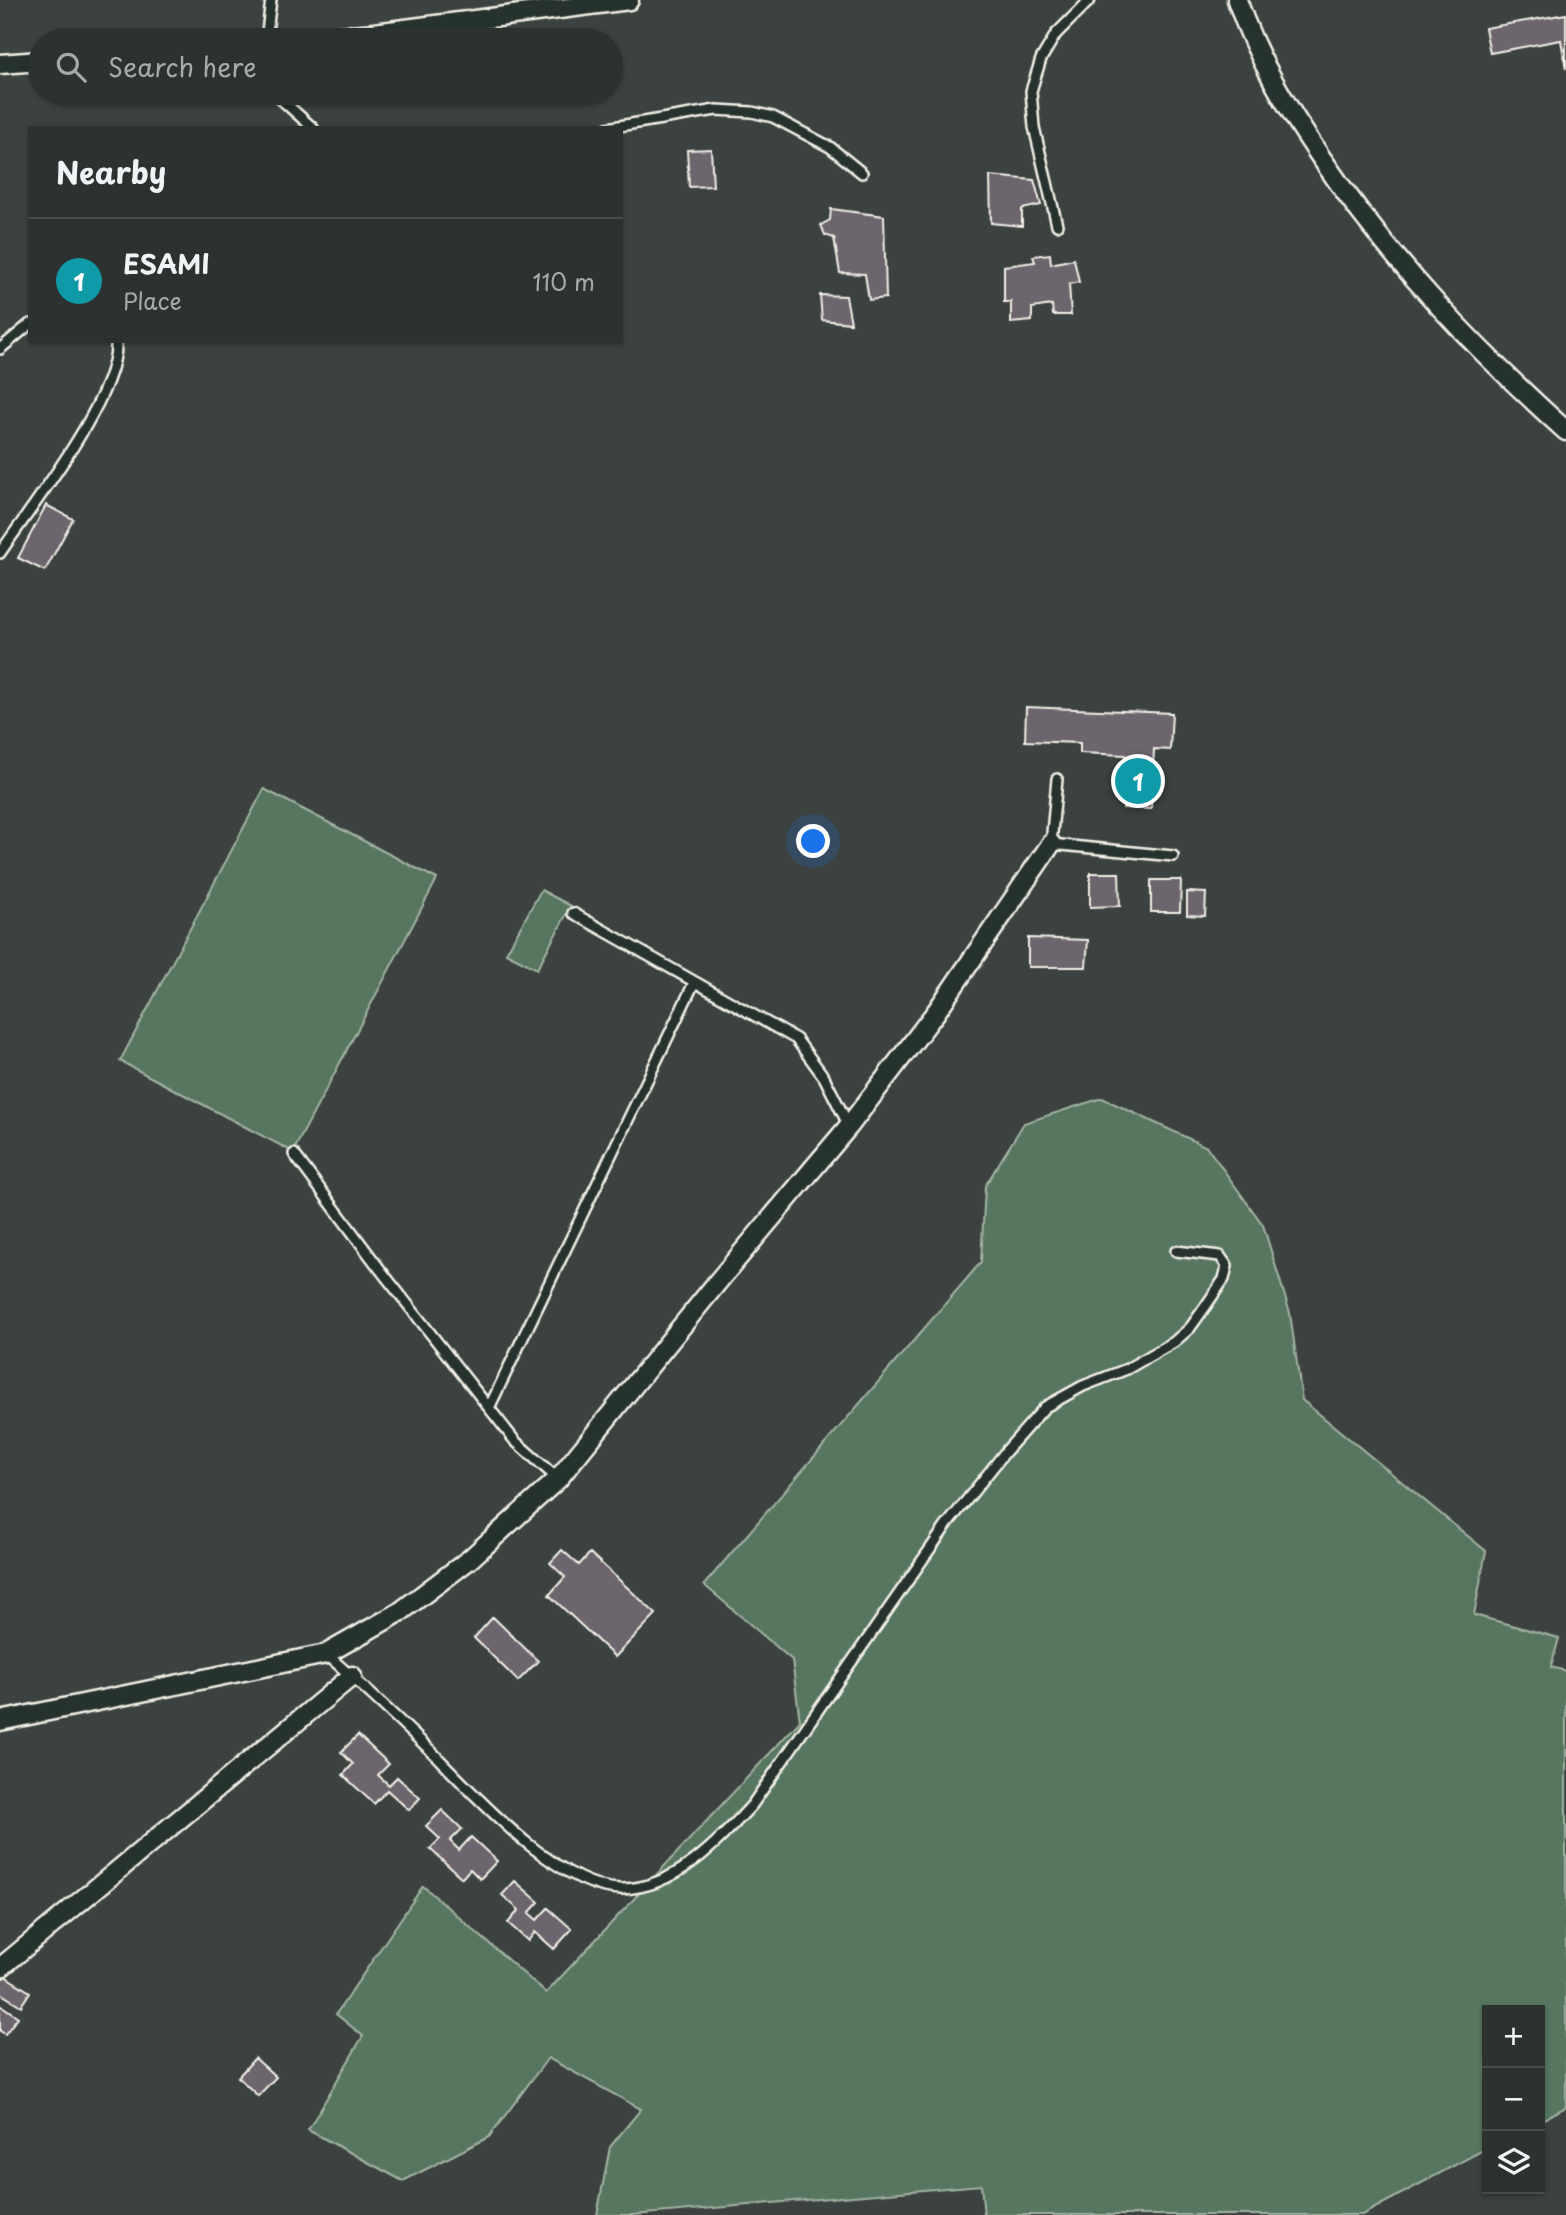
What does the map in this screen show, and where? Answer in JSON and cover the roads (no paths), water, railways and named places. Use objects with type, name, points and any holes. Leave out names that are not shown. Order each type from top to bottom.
[{"type":"street","points":[[413,28],[629,0]]},
{"type":"street","points":[[1237,0],[1250,38],[1284,104],[1379,239],[1430,299],[1566,431]]},
{"type":"street","points":[[0,64],[28,62]]},
{"type":"street","points":[[0,1721],[326,1654],[400,1612],[470,1559],[558,1479],[720,1279],[849,1126],[936,1012],[1051,844]]},
{"type":"street","points":[[0,1968],[352,1676]]},
{"type":"lane","points":[[268,28],[271,0]]},
{"type":"lane","points":[[1057,225],[1034,127],[1031,91],[1041,59],[1056,34],[1090,0]]},
{"type":"lane","points":[[287,105],[311,126]]},
{"type":"lane","points":[[619,126],[716,110],[752,112],[773,117],[830,147],[862,173]]},
{"type":"lane","points":[[0,349],[28,326]]},
{"type":"lane","points":[[0,553],[90,421],[117,356],[116,343]]},
{"type":"lane","points":[[1057,779],[1051,844],[1173,856]]},
{"type":"lane","points":[[573,912],[796,1039],[824,1077],[849,1126]]},
{"type":"lane","points":[[489,1408],[694,983]]},
{"type":"lane","points":[[294,1154],[379,1268],[515,1441],[558,1479]]},
{"type":"lane","points":[[326,1654],[505,1824],[570,1873],[614,1889],[656,1882],[690,1863],[718,1842],[752,1805],[946,1526],[1045,1407],[1083,1386],[1153,1355],[1190,1328],[1224,1279],[1227,1266],[1220,1256],[1176,1251]]},
{"type":"place","name":"ESAMI","points":[[1138,781]]}]
